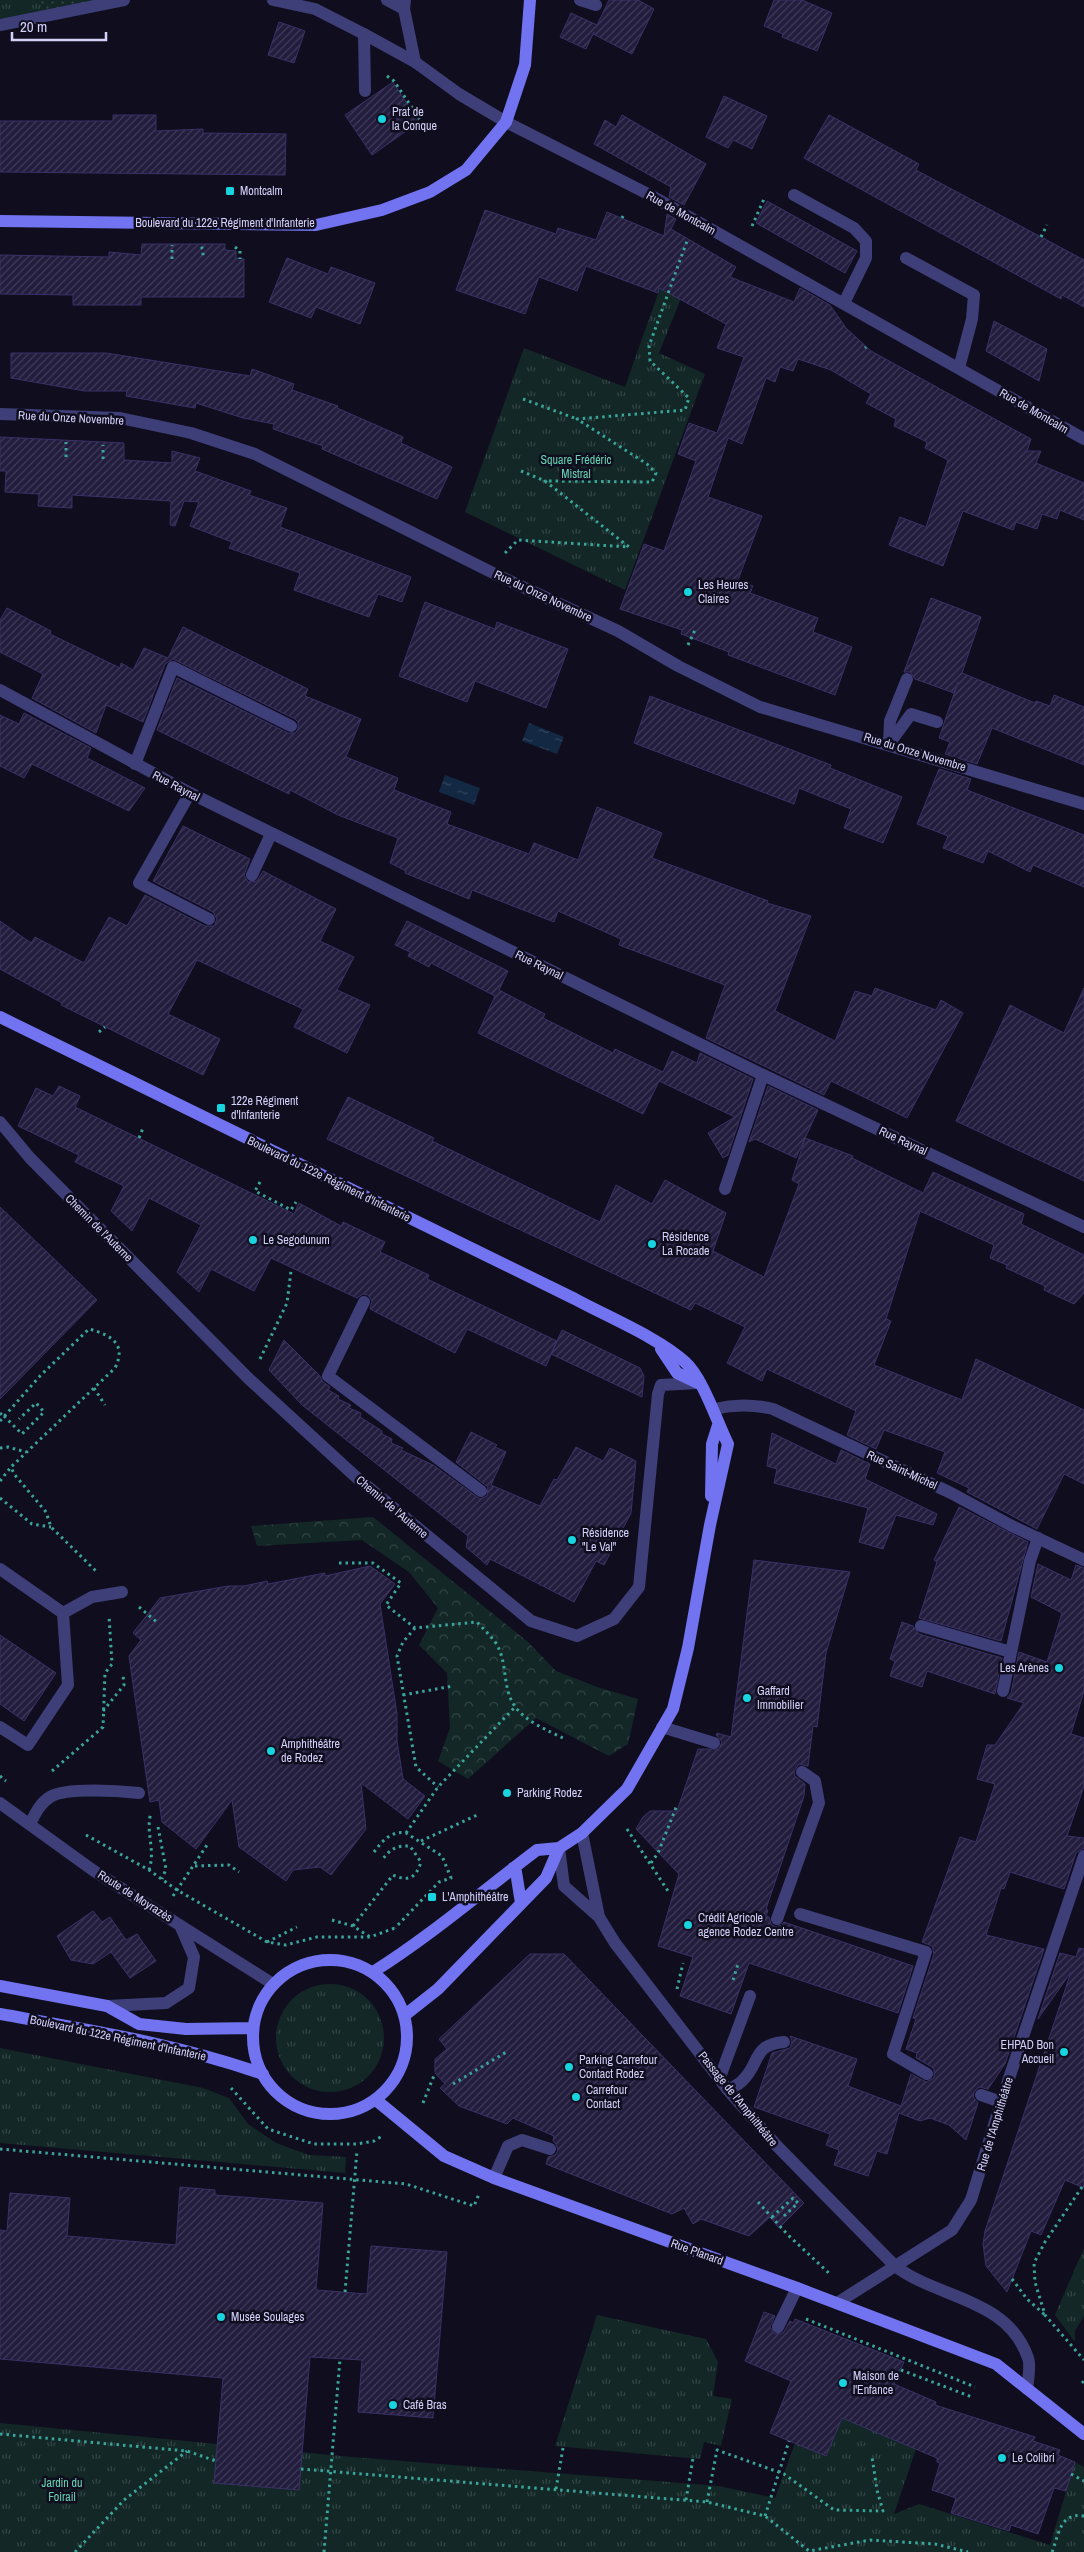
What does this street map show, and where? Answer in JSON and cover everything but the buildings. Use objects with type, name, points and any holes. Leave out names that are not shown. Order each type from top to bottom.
[{"type":"main road","points":[[506,122],[525,65],[530,0]]},
{"type":"main road","name":"Boulevard du 122e Régiment d'Infanterie","points":[[0,221],[316,225],[382,210],[430,192],[466,170],[506,122]]},
{"type":"main road","name":"Boulevard du 122e Régiment d'Infanterie","points":[[0,1016],[575,1299],[657,1343],[686,1363],[714,1409],[718,1425],[712,1444],[710,1526],[688,1648],[672,1709],[627,1789],[582,1833],[559,1848],[537,1850],[431,1930],[408,1950],[373,1972]]},
{"type":"main road","points":[[405,2015],[438,1989],[546,1878],[559,1848]]},
{"type":"main road","points":[[513,1868],[516,1872],[521,1903]]},
{"type":"main road","points":[[321,1960],[339,1960],[357,1964],[373,1972],[392,1991],[405,2015],[408,2034],[406,2053],[395,2079],[376,2100],[359,2109],[341,2114],[322,2114],[304,2110],[288,2102],[274,2090],[263,2074],[253,2044],[253,2028],[257,2012],[274,1984],[287,1973],[303,1964],[321,1960]]},
{"type":"main road","name":"Boulevard du 122e Régiment d'Infanterie","points":[[0,1986],[107,2006],[139,2024],[186,2029],[253,2028]]},
{"type":"main road","name":"Boulevard du 122e Régiment d'Infanterie","points":[[0,2014],[137,2039],[225,2060],[263,2074]]},
{"type":"main road","name":"Rue Planard","points":[[376,2100],[444,2156],[494,2178],[797,2288],[996,2364],[1084,2434]]},
{"type":"street","points":[[0,25],[124,0]]},
{"type":"street","name":"Rue de Montcalm","points":[[273,0],[315,9],[364,34],[415,62],[459,94],[506,122],[695,220],[1084,439]]},
{"type":"street","points":[[387,0],[405,4],[415,62]]},
{"type":"street","points":[[580,0],[596,6]]},
{"type":"street","points":[[364,34],[365,90]]},
{"type":"street","points":[[794,195],[854,228],[866,241],[866,258],[844,303]]},
{"type":"street","points":[[906,258],[974,294],[972,318],[959,368]]},
{"type":"street","name":"Rue du Onze Novembre","points":[[0,414],[120,418],[192,433],[246,451],[495,574],[618,631],[678,666],[760,707],[889,744],[1084,804]]},
{"type":"street","points":[[134,764],[173,667],[291,726]]},
{"type":"street","points":[[889,744],[890,721],[907,679]]},
{"type":"street","name":"Rue Raynal","points":[[0,690],[134,764],[271,834],[763,1075],[1084,1227]]},
{"type":"street","points":[[889,744],[911,714],[937,722]]},
{"type":"street","points":[[190,793],[139,883],[209,919]]},
{"type":"street","points":[[252,875],[271,834]]},
{"type":"street","points":[[725,1189],[763,1075]]},
{"type":"street","name":"Chemin de l'Auterne","points":[[0,1122],[30,1158],[291,1419],[531,1622],[578,1636],[614,1619],[639,1586],[661,1385],[698,1382]]},
{"type":"street","points":[[364,1302],[328,1376],[481,1491]]},
{"type":"street","name":"Rue Saint-Michel","points":[[714,1409],[733,1404],[755,1405],[773,1409],[951,1493],[1084,1560]]},
{"type":"street","points":[[1003,1691],[1030,1561],[1038,1538]]},
{"type":"street","points":[[0,1569],[63,1613]]},
{"type":"street","points":[[63,1613],[92,1597],[122,1592]]},
{"type":"street","points":[[0,1727],[28,1745],[68,1685],[63,1613]]},
{"type":"street","points":[[921,1626],[1011,1652]]},
{"type":"street","points":[[662,1727],[714,1742]]},
{"type":"street","points":[[777,1919],[819,1803],[815,1781],[802,1772]]},
{"type":"street","points":[[30,1824],[38,1808],[52,1796],[101,1790],[139,1793]]},
{"type":"street","name":"Route de Moyrazès","points":[[0,1803],[94,1871],[274,1984]]},
{"type":"street","name":"Passage de l'Amphithéâtre","points":[[582,1833],[599,1917]]},
{"type":"street","name":"Passage de l'Amphithéâtre","points":[[559,1848],[564,1886],[599,1917],[615,1943],[720,2077],[728,2090],[777,2146],[895,2266]]},
{"type":"street","name":"Rue de l'Amphithéâtre","points":[[837,2304],[952,2230],[971,2200],[1001,2102],[1084,1856]]},
{"type":"street","points":[[800,1914],[926,1952],[893,2054],[927,2074]]},
{"type":"street","points":[[107,2006],[166,2004],[189,1988],[194,1957],[180,1925]]},
{"type":"street","points":[[720,2077],[750,1996]]},
{"type":"street","points":[[728,2090],[744,2080],[758,2053],[770,2043],[784,2042]]},
{"type":"street","points":[[981,2095],[1001,2102]]},
{"type":"street","points":[[494,2178],[508,2146],[522,2140],[550,2149]]},
{"type":"street","points":[[895,2266],[910,2277],[991,2311],[1015,2335],[1029,2359],[1027,2388]]},
{"type":"street","points":[[778,2328],[797,2288]]},
{"type":"path","points":[[394,81],[421,121]]},
{"type":"path","points":[[752,224],[764,199]]},
{"type":"path","points":[[577,419],[685,410],[689,398],[650,361],[649,346],[695,220]]},
{"type":"path","points":[[1041,237],[1047,225]]},
{"type":"path","points":[[172,246],[172,258]]},
{"type":"path","points":[[200,247],[204,249],[204,259]]},
{"type":"path","points":[[523,399],[577,419],[647,464],[656,473],[652,482],[544,481]]},
{"type":"path","points":[[66,442],[66,457]]},
{"type":"path","points":[[103,445],[103,460]]},
{"type":"path","points":[[495,574],[502,557],[518,540],[629,547],[544,481],[520,471]]},
{"type":"path","points":[[689,643],[695,630]]},
{"type":"path","points":[[139,1138],[143,1128]]},
{"type":"path","points":[[260,1182],[255,1191],[291,1210],[296,1202]]},
{"type":"path","points":[[260,1360],[287,1303],[291,1271]]},
{"type":"path","points":[[0,1421],[40,1376],[88,1329],[105,1333],[118,1345],[120,1358],[115,1368],[26,1452],[0,1481]]},
{"type":"path","points":[[94,1388],[105,1405]]},
{"type":"path","points":[[0,1413],[22,1434],[44,1412],[36,1403],[19,1419]]},
{"type":"path","points":[[0,1448],[8,1447],[26,1452]]},
{"type":"path","points":[[11,1467],[14,1474],[46,1512],[51,1526],[100,1576],[122,1592],[108,1608],[112,1664],[105,1673],[103,1727],[46,1777]]},
{"type":"path","points":[[0,1498],[32,1524],[51,1526]]},
{"type":"path","points":[[339,1562],[373,1563],[401,1583],[386,1605],[415,1628]]},
{"type":"path","points":[[438,1787],[416,1767],[397,1656],[403,1642],[415,1628],[477,1622],[498,1648],[506,1673],[508,1693],[514,1706],[523,1715],[566,1739]]},
{"type":"path","points":[[103,1712],[124,1685],[123,1675]]},
{"type":"path","points":[[403,1695],[453,1686]]},
{"type":"path","points":[[406,1833],[438,1787],[514,1706]]},
{"type":"path","points":[[651,1862],[658,1853],[677,1805]]},
{"type":"path","points":[[420,1842],[478,1815]]},
{"type":"path","points":[[148,1822],[153,1856],[149,1870],[177,1890],[267,1942],[286,1945],[316,1937],[370,1937],[395,1928],[438,1882],[451,1878],[442,1856],[406,1833],[402,1832],[385,1838],[374,1852]]},
{"type":"path","points":[[158,1826],[166,1869],[162,1879]]},
{"type":"path","points":[[627,1829],[651,1862],[668,1891]]},
{"type":"path","points":[[177,1890],[209,1842]]},
{"type":"path","points":[[353,1926],[392,1874],[402,1879],[409,1879],[418,1873],[421,1862],[410,1846],[399,1845],[392,1848],[380,1861]]},
{"type":"path","points":[[194,1866],[229,1865],[239,1872]]},
{"type":"path","points":[[332,1920],[353,1926],[370,1937]]},
{"type":"path","points":[[267,1942],[297,1927]]},
{"type":"path","points":[[395,1928],[408,1950]]},
{"type":"path","points":[[678,1987],[683,1963]]},
{"type":"path","points":[[453,2084],[508,2051]]},
{"type":"path","points":[[423,2103],[435,2073]]},
{"type":"path","points":[[228,2084],[268,2129],[314,2144],[357,2144],[374,2141],[385,2135]]},
{"type":"path","points":[[0,2149],[406,2184],[474,2206],[479,2193],[487,2196]]},
{"type":"path","points":[[345,2292],[357,2151]]},
{"type":"path","points":[[1045,2316],[1035,2282],[1034,2263],[1045,2242],[1082,2187]]},
{"type":"path","points":[[772,2217],[794,2198],[798,2203],[784,2216]]},
{"type":"path","points":[[758,2202],[832,2276]]},
{"type":"path","points":[[1012,2279],[1023,2294],[1084,2360]]},
{"type":"path","points":[[785,2311],[975,2388]]},
{"type":"path","points":[[324,2552],[340,2359]]},
{"type":"path","points":[[900,2370],[972,2397]]},
{"type":"path","points":[[0,2434],[187,2451],[216,2461]]},
{"type":"path","points":[[765,2516],[789,2441]]},
{"type":"path","points":[[556,2489],[563,2448]]},
{"type":"path","points":[[707,2502],[717,2450],[780,2472],[834,2510],[883,2511],[877,2490],[872,2457]]},
{"type":"path","points":[[75,2552],[124,2500],[187,2451]]},
{"type":"path","points":[[686,2500],[693,2458]]},
{"type":"path","points":[[301,2469],[707,2502],[765,2516],[790,2534],[809,2552],[870,2540],[935,2544],[968,2552]]},
{"type":"path","points":[[1071,2474],[1084,2481]]},
{"type":"path","points":[[1052,2552],[1064,2520],[1072,2515],[1084,2516]]},
{"type":"green space","points":[[0,0],[36,0],[50,12],[0,23]]},
{"type":"green space","points":[[36,0],[123,0],[50,12]]},
{"type":"green space","name":"Square Frédéric Mistral","points":[[677,240],[700,251],[659,353],[705,374],[625,590],[465,512],[524,348],[625,387]]},
{"type":"green space","points":[[373,1517],[528,1642],[556,1671],[597,1687],[638,1699],[628,1744],[609,1756],[536,1718],[468,1779],[438,1761],[450,1728],[447,1673],[419,1645],[438,1608],[409,1572],[362,1540],[257,1546],[251,1526]]},
{"type":"green space","points":[[330,1984],[351,1988],[368,2000],[380,2017],[384,2038],[380,2059],[368,2076],[351,2088],[330,2092],[309,2088],[292,2076],[280,2059],[276,2038],[280,2017],[292,2000],[309,1988]]},
{"type":"green space","points":[[0,2048],[203,2088],[229,2098],[248,2124],[276,2143],[309,2155],[346,2157],[345,2173],[0,2143]]},
{"type":"green space","points":[[1084,2248],[1084,2316],[1075,2331],[1075,2342],[1055,2315]]},
{"type":"green space","points":[[597,2315],[706,2339],[718,2362],[713,2396],[732,2399],[721,2446],[704,2442],[700,2459],[555,2446]]},
{"type":"green space","name":"Jardin du Foirail","points":[[842,2418],[916,2449],[894,2514],[919,2504],[1050,2545],[1075,2462],[1084,2467],[1084,2552],[0,2552],[0,2423],[351,2457],[719,2486],[775,2498],[795,2443],[826,2456]]},
{"type":"water","points":[[529,723],[564,737],[557,754],[522,741]]},
{"type":"water","points":[[445,775],[480,788],[474,805],[439,792]]},
{"type":"place","name":"Prat de la Conque","points":[[382,119]]},
{"type":"place","name":"Montcalm","points":[[230,191]]},
{"type":"place","name":"Les Heures Claires","points":[[688,592]]},
{"type":"place","name":"122e Régiment d'Infanterie","points":[[221,1108]]},
{"type":"place","name":"Le Segodunum","points":[[253,1240]]},
{"type":"place","name":"Résidence La Rocade","points":[[652,1244]]},
{"type":"place","name":"Résidence \"Le Val\"","points":[[572,1540]]},
{"type":"place","name":"Les Arènes","points":[[1059,1668]]},
{"type":"place","name":"Gaffard Immobilier","points":[[747,1698]]},
{"type":"place","name":"Amphithéâtre de Rodez","points":[[271,1751]]},
{"type":"place","name":"Parking Rodez","points":[[507,1793]]},
{"type":"place","name":"L'Amphithéâtre","points":[[432,1897]]},
{"type":"place","name":"Crédit Agricole agence Rodez Centre","points":[[688,1925]]},
{"type":"place","name":"EHPAD Bon Accueil","points":[[1064,2052]]},
{"type":"place","name":"Parking Carrefour Contact Rodez","points":[[569,2067]]},
{"type":"place","name":"Carrefour Contact","points":[[576,2097]]},
{"type":"place","name":"Musée Soulages","points":[[221,2317]]},
{"type":"place","name":"Maison de l'Enfance","points":[[843,2383]]},
{"type":"place","name":"Café Bras","points":[[393,2405]]},
{"type":"place","name":"Le Colibri","points":[[1002,2458]]}]
